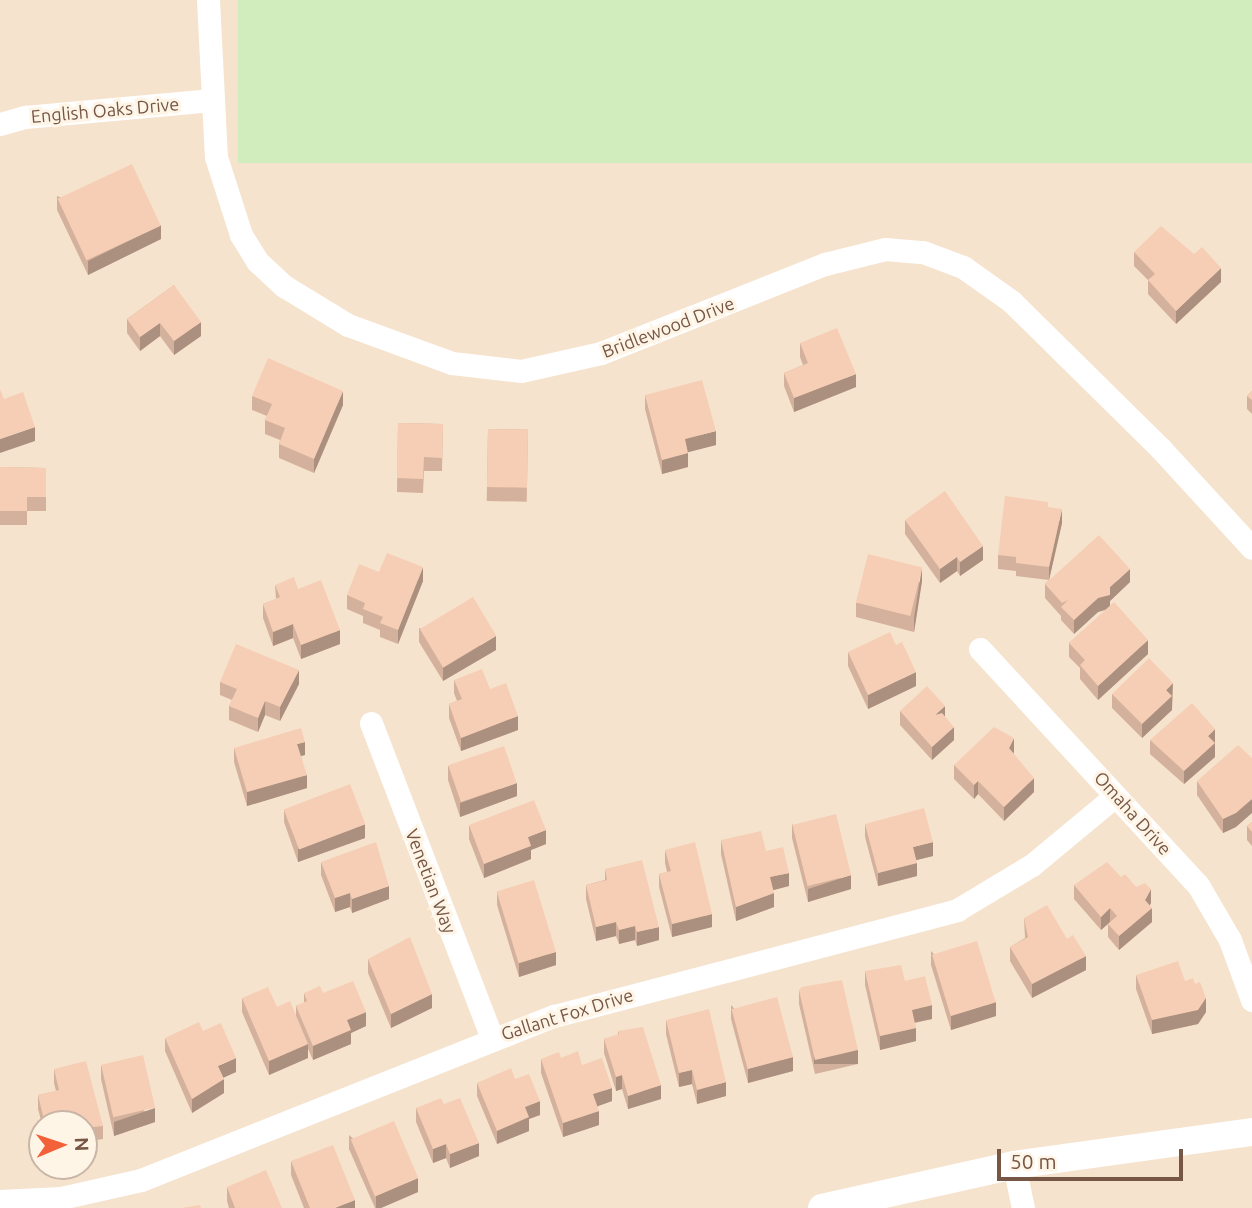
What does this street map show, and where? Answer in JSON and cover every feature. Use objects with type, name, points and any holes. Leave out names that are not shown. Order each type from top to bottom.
[{"type":"street","name":"Bridlewood Drive","points":[[208,0],[216,157],[240,235],[257,261],[284,286],[348,325],[452,363],[521,371],[601,353],[825,264],[885,249],[923,252],[962,267],[1012,301],[1074,359],[1252,548]]},
{"type":"street","name":"English Oaks Drive","points":[[0,124],[24,117],[212,100]]},
{"type":"street","name":"Omaha Drive","points":[[980,649],[1204,894],[1230,940],[1252,1000]]},
{"type":"street","name":"Venetian Way","points":[[371,723],[492,1038]]},
{"type":"street","name":"Gallant Fox Drive","points":[[0,1201],[61,1198],[141,1180],[492,1038],[613,998],[957,910],[1032,865],[1115,796]]},
{"type":"street","points":[[822,1208],[1014,1165],[1252,1132]]},
{"type":"street","points":[[1014,1165],[1023,1208]]},
{"type":"shaded area","points":[[0,0],[1252,0],[1252,1208],[0,1208]]},
{"type":"green space","points":[[238,0],[1252,0],[1252,163],[238,163]]},
{"type":"building","points":[[132,164],[161,226],[86,260],[58,199]]},
{"type":"building","points":[[1161,226],[1194,254],[1202,247],[1221,268],[1176,311],[1148,280],[1155,274],[1134,252]]},
{"type":"building","points":[[174,285],[201,322],[174,341],[160,323],[140,337],[127,319]]},
{"type":"building","points":[[837,328],[856,374],[794,398],[784,373],[808,363],[800,343]]},
{"type":"building","points":[[268,358],[343,391],[314,459],[279,444],[285,428],[265,420],[272,404],[252,396]]},
{"type":"building","points":[[702,380],[716,431],[685,439],[688,453],[662,460],[645,395]]},
{"type":"building","points":[[0,389],[4,399],[23,392],[35,427],[0,439]]},
{"type":"building","points":[[398,423],[443,424],[442,458],[424,457],[423,479],[397,478]]},
{"type":"building","points":[[488,429],[528,430],[527,488],[487,487]]},
{"type":"building","points":[[0,467],[46,468],[46,497],[27,497],[27,511],[0,511]]},
{"type":"building","points":[[945,491],[983,546],[960,562],[957,557],[940,569],[905,520]]},
{"type":"building","points":[[1005,496],[1048,502],[1048,507],[1062,509],[1049,567],[1016,563],[1016,557],[998,555]]},
{"type":"building","points":[[1099,535],[1130,569],[1110,587],[1110,595],[1098,598],[1074,620],[1061,607],[1068,600],[1062,603],[1045,584]]},
{"type":"building","points":[[387,553],[423,567],[398,630],[380,623],[383,617],[363,609],[365,603],[347,595],[359,564],[379,572]]},
{"type":"building","points":[[868,554],[922,568],[910,616],[856,603]]},
{"type":"building","points":[[294,577],[298,589],[321,580],[340,630],[301,645],[293,624],[273,632],[263,604],[280,597],[275,585]]},
{"type":"building","points":[[473,597],[496,636],[443,668],[420,629]]},
{"type":"building","points":[[1114,602],[1148,640],[1098,686],[1080,665],[1085,660],[1069,643]]},
{"type":"building","points":[[890,632],[896,645],[902,642],[916,672],[868,695],[848,652]]},
{"type":"building","points":[[236,644],[299,670],[280,707],[265,701],[258,718],[229,706],[237,689],[220,682]]},
{"type":"building","points":[[1149,658],[1173,683],[1166,690],[1172,696],[1142,724],[1112,694]]},
{"type":"building","points":[[482,669],[490,689],[506,683],[518,716],[461,738],[449,704],[462,699],[454,680]]},
{"type":"building","points":[[927,686],[945,706],[935,715],[942,713],[954,727],[932,747],[900,711]]},
{"type":"building","points":[[1192,703],[1215,729],[1208,736],[1215,743],[1184,771],[1150,740]]},
{"type":"building","points":[[994,727],[1014,738],[1009,748],[1034,778],[1004,807],[978,781],[974,785],[954,765]]},
{"type":"building","points":[[301,728],[305,742],[297,744],[307,775],[247,792],[234,748]]},
{"type":"building","points":[[1238,745],[1252,758],[1252,799],[1236,813],[1223,819],[1197,781]]},
{"type":"building","points":[[504,746],[517,783],[461,802],[448,765]]},
{"type":"building","points":[[350,784],[365,824],[299,850],[284,809]]},
{"type":"building","points":[[534,800],[546,830],[528,837],[531,846],[484,864],[469,825]]},
{"type":"building","points":[[924,808],[933,842],[913,847],[917,863],[878,873],[865,824]]},
{"type":"building","points":[[836,814],[851,875],[808,886],[792,825]]},
{"type":"building","points":[[761,831],[766,851],[783,847],[789,873],[770,877],[774,893],[736,907],[721,840]]},
{"type":"building","points":[[376,842],[389,886],[352,899],[350,893],[335,898],[321,862]]},
{"type":"building","points":[[695,842],[712,914],[672,924],[659,874],[671,871],[665,850]]},
{"type":"building","points":[[642,860],[659,927],[637,932],[635,926],[619,930],[616,922],[596,927],[586,885],[607,880],[605,869]]},
{"type":"building","points":[[1107,862],[1121,877],[1125,874],[1136,887],[1145,883],[1151,889],[1145,900],[1152,908],[1119,936],[1108,924],[1117,916],[1110,908],[1101,917],[1074,885]]},
{"type":"building","points":[[534,880],[556,952],[519,963],[497,891]]},
{"type":"building","points":[[1047,905],[1067,939],[1073,935],[1086,956],[1032,984],[1010,947],[1028,937],[1024,918]]},
{"type":"building","points":[[410,937],[432,994],[391,1014],[368,959]]},
{"type":"building","points":[[977,941],[996,1002],[951,1016],[932,955]]},
{"type":"building","points":[[1178,961],[1185,981],[1193,978],[1195,984],[1200,982],[1206,998],[1198,1010],[1152,1020],[1136,975]]},
{"type":"building","points":[[901,965],[905,981],[925,976],[932,1005],[912,1010],[916,1028],[880,1036],[865,971]]},
{"type":"building","points":[[842,980],[858,1050],[815,1060],[799,990],[802,987]]},
{"type":"building","points":[[353,981],[366,1012],[347,1020],[351,1030],[313,1046],[296,1006],[307,1001],[304,993],[320,986],[323,993]]},
{"type":"building","points":[[268,987],[277,1007],[290,1001],[308,1044],[269,1061],[242,998]]},
{"type":"building","points":[[777,997],[793,1057],[748,1069],[732,1009]]},
{"type":"building","points":[[709,1009],[726,1082],[697,1090],[692,1070],[679,1073],[666,1020]]},
{"type":"building","points":[[199,1022],[203,1031],[221,1023],[236,1058],[218,1066],[224,1079],[192,1099],[165,1038]]},
{"type":"building","points":[[643,1027],[661,1085],[628,1096],[622,1075],[616,1077],[604,1039],[619,1034],[618,1031]]},
{"type":"building","points":[[578,1051],[582,1065],[602,1058],[612,1088],[593,1094],[599,1111],[563,1123],[541,1059],[559,1052],[561,1058]]},
{"type":"building","points":[[143,1055],[155,1108],[113,1117],[101,1065]]},
{"type":"building","points":[[86,1061],[103,1126],[98,1127],[98,1110],[42,1110],[38,1095],[59,1090],[54,1069]]},
{"type":"building","points":[[511,1068],[515,1079],[529,1074],[540,1101],[525,1107],[529,1117],[497,1131],[477,1083]]},
{"type":"building","points":[[441,1098],[444,1104],[460,1098],[479,1143],[450,1154],[446,1144],[433,1149],[416,1108]]},
{"type":"building","points":[[394,1121],[418,1178],[375,1196],[351,1139]]},
{"type":"building","points":[[333,1145],[355,1200],[335,1208],[310,1208],[291,1161]]},
{"type":"building","points":[[266,1170],[282,1208],[235,1208],[227,1187]]}]
